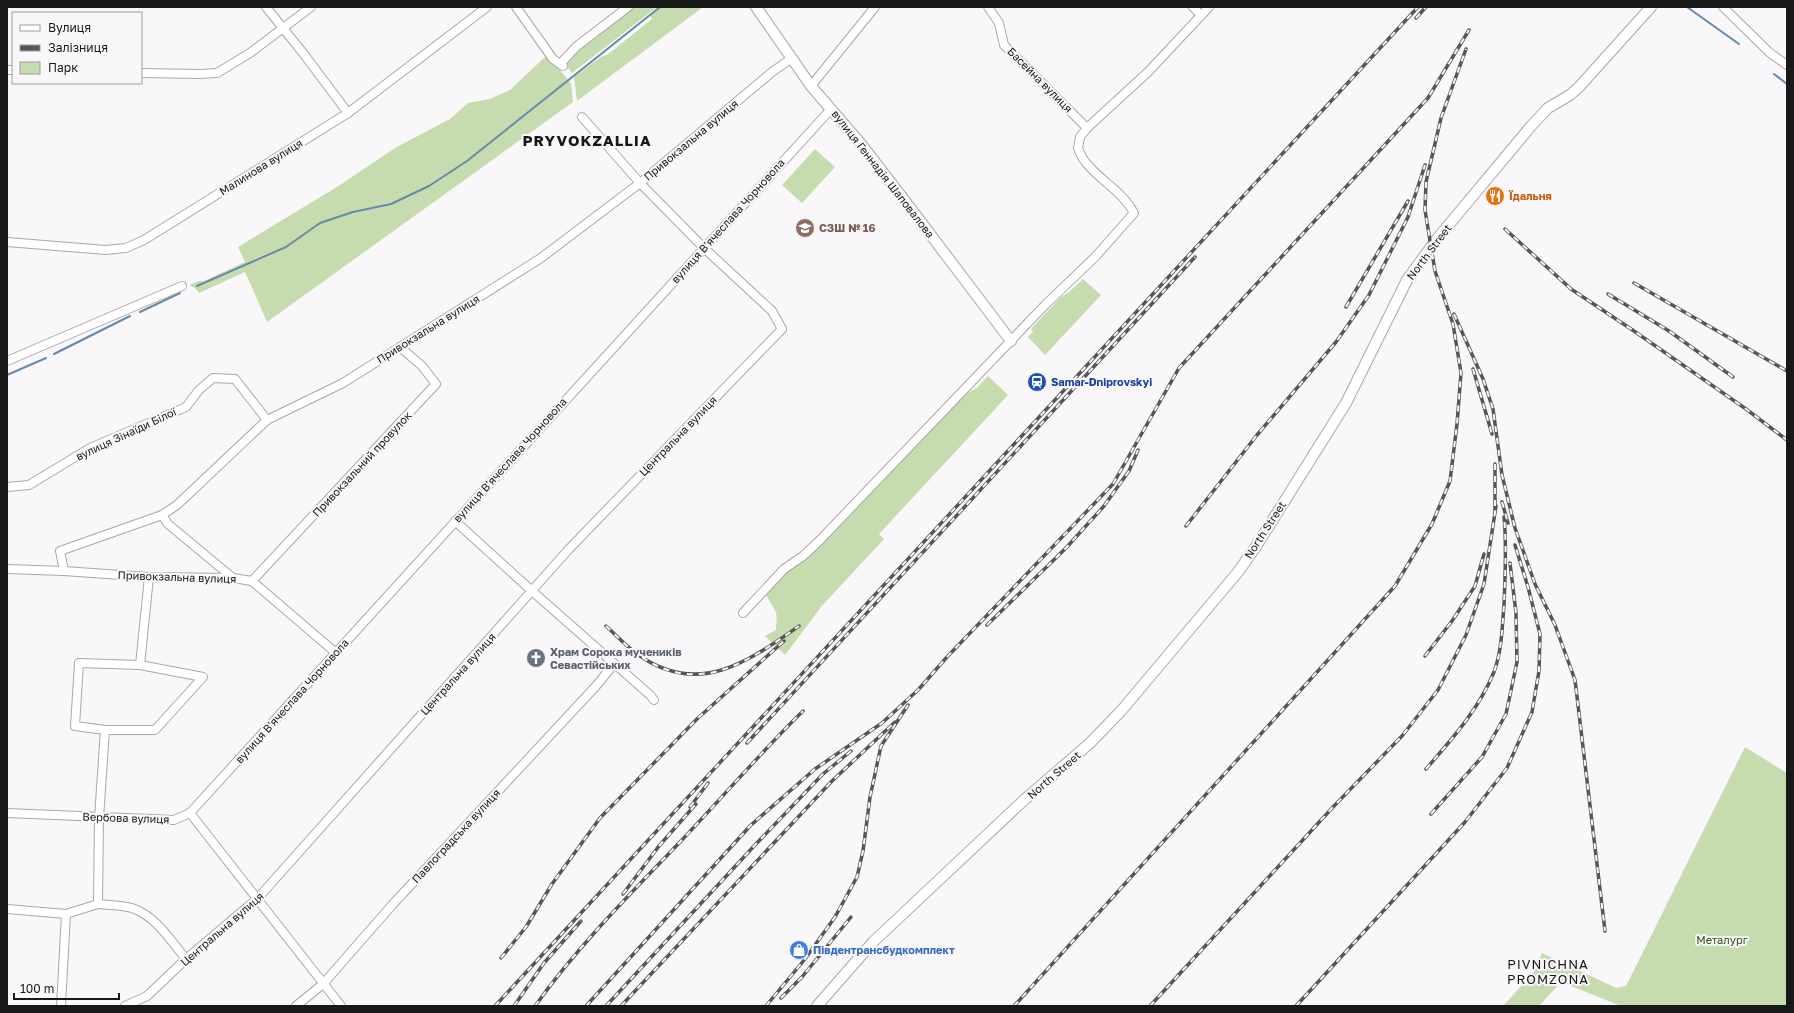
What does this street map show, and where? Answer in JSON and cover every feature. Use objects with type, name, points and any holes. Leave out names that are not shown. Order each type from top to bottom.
[{"type":"street","points":[[266,7],[284,28],[348,113]]},
{"type":"street","points":[[142,73],[217,73],[250,53],[311,7]]},
{"type":"street","name":"Малинова вулиця","points":[[7,242],[106,250],[126,248],[144,240],[348,113],[487,7]]},
{"type":"street","points":[[516,7],[553,59],[562,65],[577,46],[628,7]]},
{"type":"street","name":"вулиця Геннадія Шаповалова","points":[[756,7],[811,86],[906,201],[1011,341]]},
{"type":"street","points":[[811,86],[875,7]]},
{"type":"street","name":"Басейна вулиця","points":[[988,7],[999,24],[1004,45],[1087,128]]},
{"type":"street","points":[[1193,7],[1201,15]]},
{"type":"street","points":[[743,613],[784,569],[803,556],[820,540],[1011,341],[1096,256],[1134,213],[1124,198],[1086,163],[1078,148],[1080,137],[1087,128],[1148,72],[1209,7]]},
{"type":"street","name":"North Street","points":[[817,1006],[873,942],[1024,800],[1065,766],[1121,711],[1238,572],[1257,545],[1346,403],[1398,297],[1417,265],[1436,240],[1548,108],[1570,95],[1579,87],[1651,7]]},
{"type":"street","points":[[1723,7],[1770,53],[1787,65]]},
{"type":"street","name":"Привокзальна вулиця","points":[[64,570],[60,551],[162,514],[177,505],[267,420],[343,383],[541,258],[640,183],[772,72],[792,58]]},
{"type":"street","name":"вулиця В'ячеслава Чорновола","points":[[190,814],[454,521],[831,109]]},
{"type":"street","points":[[582,118],[640,183],[704,248]]},
{"type":"street","name":"Центральна вулиця","points":[[125,1006],[147,996],[186,959],[258,898],[569,549],[782,329],[772,311],[704,248]]},
{"type":"street","points":[[7,361],[182,286]]},
{"type":"street","name":"Привокзальний провулок","points":[[252,581],[436,384],[422,366],[400,347]]},
{"type":"street","name":"вулиця Зінаїди Білої","points":[[7,487],[29,484],[90,448],[186,407],[199,390],[213,378],[235,379],[267,420]]},
{"type":"street","points":[[162,514],[168,524],[233,578]]},
{"type":"street","points":[[454,521],[654,700]]},
{"type":"street","name":"Привокзальна вулиця","points":[[7,569],[64,570],[149,577],[233,578],[252,581],[336,653]]},
{"type":"street","points":[[140,665],[149,577]]},
{"type":"street","points":[[79,663],[140,665],[202,677],[155,730],[105,730],[74,726],[79,663]]},
{"type":"street","name":"Павлоградська вулиця","points":[[296,1006],[323,984],[393,904],[596,686],[614,664]]},
{"type":"street","points":[[98,904],[99,818],[105,730]]},
{"type":"street","name":"Вербова вулиця","points":[[7,813],[174,820],[190,814]]},
{"type":"street","points":[[190,814],[258,898],[323,984],[342,1006]]},
{"type":"street","points":[[7,909],[66,914],[98,904],[131,908],[142,912],[152,920],[186,959]]},
{"type":"street","points":[[61,1006],[66,914]]},
{"type":"green space","points":[[633,7],[657,7],[572,73],[564,63],[577,50]]},
{"type":"green space","points":[[660,7],[703,7],[577,101],[574,77],[601,57],[607,55],[652,19],[650,15]]},
{"type":"green space","points":[[547,55],[571,83],[573,102],[267,322],[245,272],[199,293],[195,288],[189,285],[199,281],[204,281],[245,262],[238,247],[340,185],[395,148],[450,119],[468,103],[490,99],[510,90]]},
{"type":"green space","points":[[815,149],[835,167],[802,203],[782,185]]},
{"type":"green space","points":[[1083,279],[1101,295],[1045,355],[1028,337],[1033,332],[1031,329],[1060,298]]},
{"type":"green space","points":[[988,376],[1008,395],[879,534],[884,539],[821,607],[785,655],[765,636],[776,630],[777,620],[775,610],[766,593],[959,398],[978,387]]},
{"type":"green space","name":"Металург","points":[[1745,747],[1787,773],[1787,1006],[1621,1006],[1561,982],[1539,1006],[1503,1006],[1533,973],[1542,953],[1616,988],[1626,986]]},
{"type":"waterway","points":[[197,286],[286,247],[320,223],[353,212],[391,204],[429,186],[467,161],[660,7]]},
{"type":"waterway","points":[[1687,7],[1739,44]]},
{"type":"waterway","points":[[1774,74],[1787,84]]},
{"type":"waterway","points":[[140,312],[180,293]]},
{"type":"waterway","points":[[54,354],[130,316]]},
{"type":"waterway","points":[[7,375],[46,358]]},
{"type":"railway","points":[[495,1006],[1418,7]]},
{"type":"railway","points":[[1416,18],[1426,7]]},
{"type":"railway","points":[[586,1006],[751,825],[815,769],[882,723],[918,690],[947,657],[1113,484],[1179,368],[1428,98],[1469,30]]},
{"type":"railway","points":[[1014,1006],[1395,586],[1432,524],[1450,481],[1461,373],[1453,324],[1435,271],[1425,210],[1426,182],[1441,118],[1466,49]]},
{"type":"railway","points":[[1186,526],[1257,435],[1336,342],[1369,295],[1408,217],[1425,165]]},
{"type":"railway","points":[[1346,307],[1408,201]]},
{"type":"railway","points":[[1505,229],[1571,289],[1746,409],[1787,440]]},
{"type":"railway","points":[[747,743],[1195,257]]},
{"type":"railway","points":[[1634,283],[1787,371]]},
{"type":"railway","points":[[1608,294],[1669,331],[1733,377]]},
{"type":"railway","points":[[1454,314],[1483,379],[1493,409],[1502,475],[1515,528],[1535,584],[1555,625],[1575,680],[1605,931]]},
{"type":"railway","points":[[1473,369],[1492,434]]},
{"type":"railway","points":[[987,625],[1066,548],[1104,506],[1129,471],[1138,450]]},
{"type":"railway","points":[[1495,464],[1495,510]]},
{"type":"railway","points":[[1502,502],[1508,523]]},
{"type":"railway","points":[[1150,1006],[1334,806],[1402,736],[1438,690],[1466,635],[1484,584],[1496,506]]},
{"type":"railway","points":[[1426,769],[1473,711],[1488,686],[1497,664],[1504,605],[1506,550],[1504,517]]},
{"type":"railway","points":[[1296,1006],[1465,822],[1507,768],[1532,712],[1539,671],[1540,634],[1515,545]]},
{"type":"railway","points":[[1425,656],[1452,621],[1475,586],[1484,554]]},
{"type":"railway","points":[[1431,814],[1482,757],[1506,714],[1517,662],[1516,613],[1510,563]]},
{"type":"railway","points":[[606,626],[640,656],[662,668],[683,674],[703,674],[723,670],[743,662],[799,626]]},
{"type":"railway","points":[[501,958],[526,927],[552,884],[600,818],[698,718],[784,641]]},
{"type":"railway","points":[[766,1006],[805,959],[835,917],[857,877],[863,851],[870,797],[881,746],[908,705]]},
{"type":"railway","points":[[535,1006],[569,962],[605,921],[803,711]]},
{"type":"railway","points":[[621,1006],[832,781],[895,722]]},
{"type":"railway","points":[[606,1006],[823,774],[851,751]]},
{"type":"railway","points":[[690,807],[708,783]]},
{"type":"railway","points":[[623,894],[659,846],[696,804]]},
{"type":"railway","points":[[781,998],[802,977],[851,917]]},
{"type":"railway","points":[[514,1006],[544,963],[581,921]]},
{"type":"place","name":"Їдальня","points":[[1495,196]]},
{"type":"place","name":"СЗШ № 16","points":[[805,228]]},
{"type":"place","name":"Samar-Dniprovskyi","points":[[1037,382]]},
{"type":"place","name":"Храм Сорока мучеників Севастійських","points":[[536,658]]},
{"type":"place","name":"Південтрансбудкомплект","points":[[799,950]]},
{"type":"district","name":"PRYVOKZALLIA","points":[[587,141]]},
{"type":"district","name":"PIVNICHNA PROMZONA","points":[[1548,972]]}]
